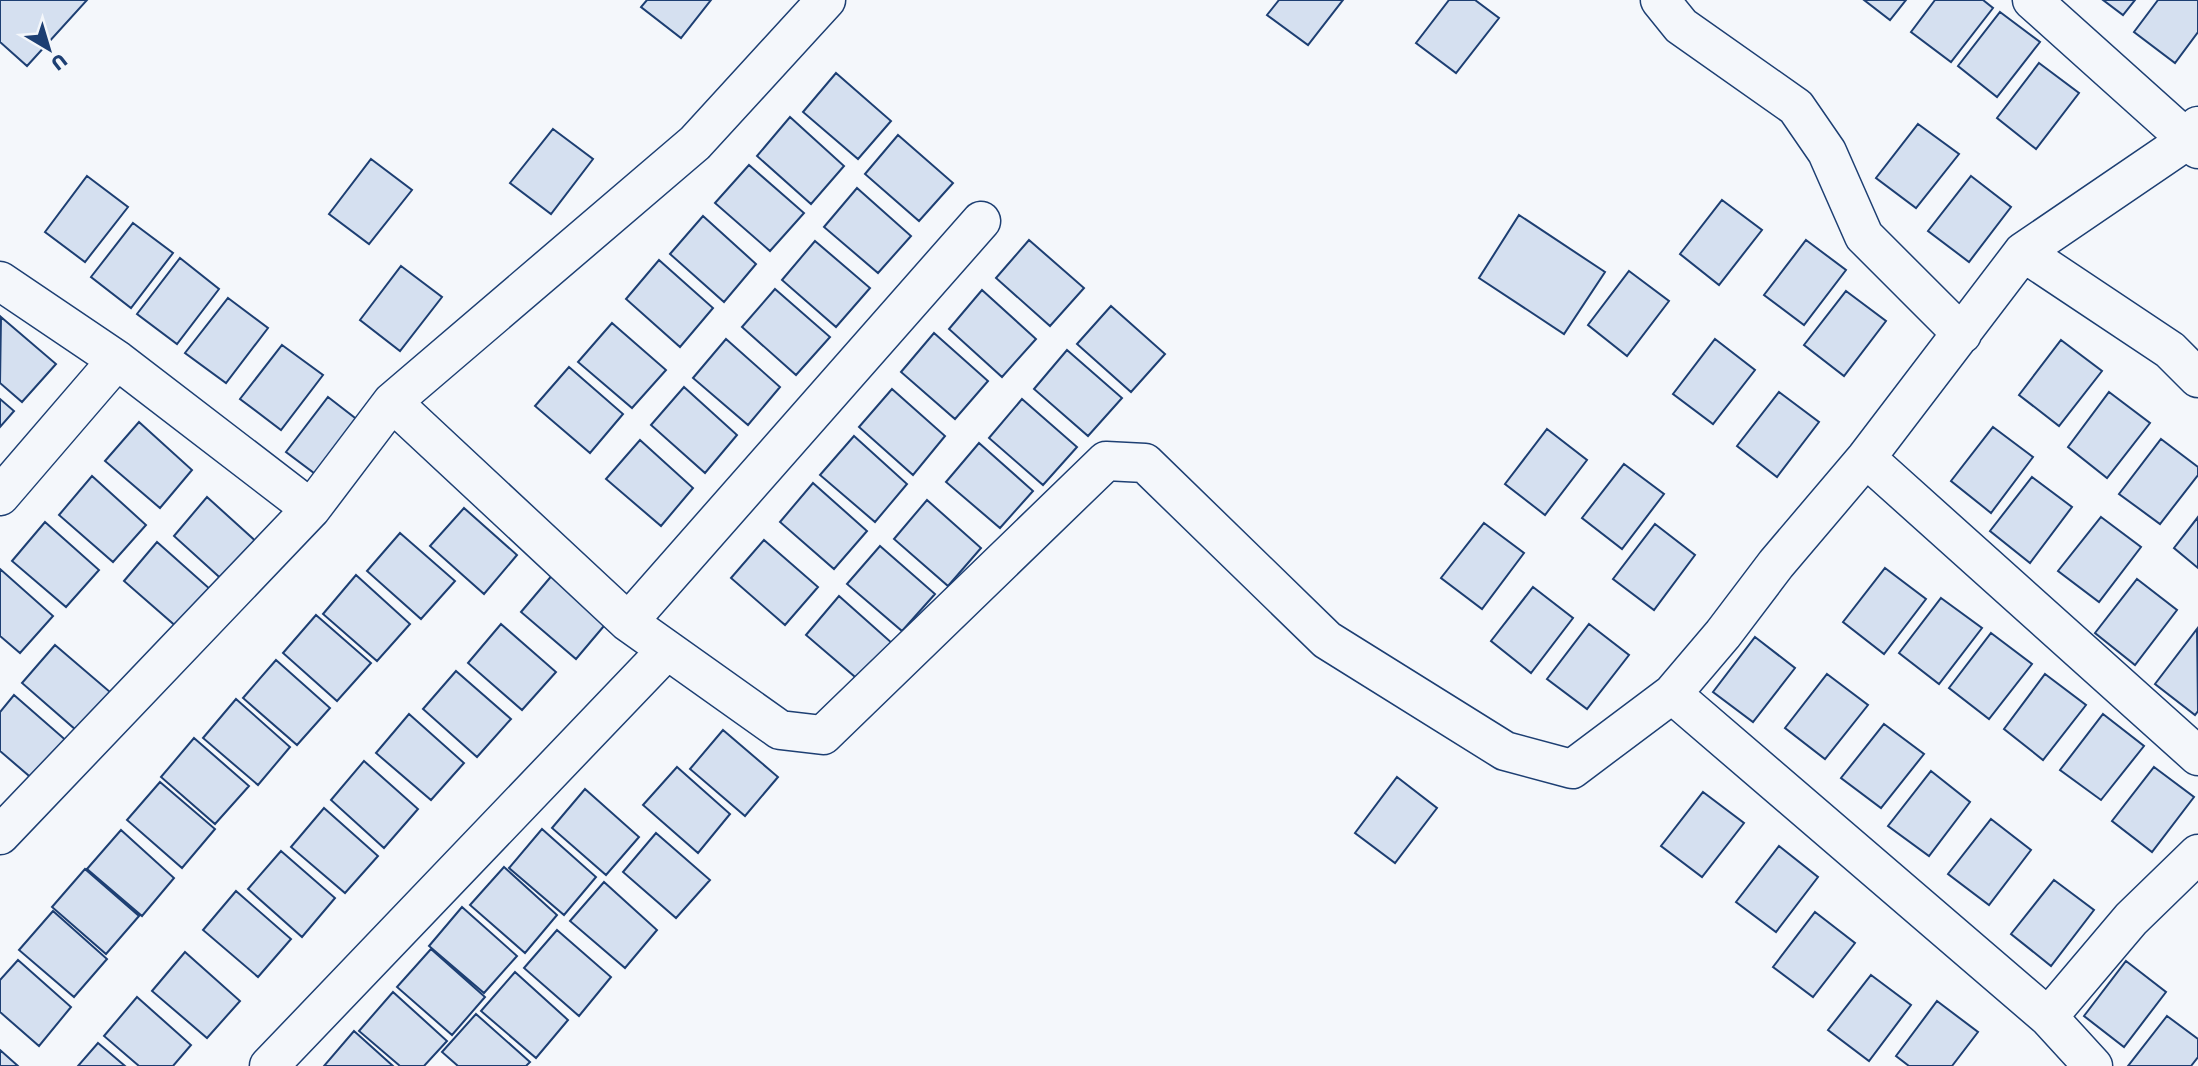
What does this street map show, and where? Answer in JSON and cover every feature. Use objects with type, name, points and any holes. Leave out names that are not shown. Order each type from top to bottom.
[{"type":"street","points":[[0,835],[311,509],[392,402],[695,143],[826,0]]},
{"type":"street","points":[[1660,0],[1681,26],[1796,107],[1827,152],[1864,236],[1962,334]]},
{"type":"street","points":[[392,402],[628,622],[780,730],[823,735],[1106,461],[1144,463],[1327,640],[1505,751],[1572,769],[1672,694],[1723,634],[1776,564],[1866,458],[2023,252],[2194,139],[2032,0]]},
{"type":"street","points":[[628,622],[981,221]]},
{"type":"street","points":[[2023,252],[2170,350],[2198,378]]},
{"type":"street","points":[[0,281],[117,360],[311,509]]},
{"type":"street","points":[[0,496],[117,360]]},
{"type":"street","points":[[1866,458],[2198,756]]},
{"type":"street","points":[[269,1066],[666,651]]},
{"type":"street","points":[[1672,694],[2048,1017],[2092,1066]]},
{"type":"street","points":[[2048,1017],[2132,919],[2198,854]]},
{"type":"building","points":[[0,0],[87,0],[27,66],[0,42]]},
{"type":"building","points":[[647,0],[711,0],[681,38],[641,7]]},
{"type":"building","points":[[1279,0],[1343,0],[1308,45],[1267,15]]},
{"type":"building","points":[[1449,0],[1475,0],[1499,18],[1456,73],[1416,43]]},
{"type":"building","points":[[1864,0],[1906,0],[1890,20]]},
{"type":"building","points":[[1935,0],[1983,0],[1993,8],[1951,62],[1911,32]]},
{"type":"building","points":[[2103,0],[2135,0],[2123,15]]},
{"type":"building","points":[[2158,0],[2198,0],[2198,32],[2175,63],[2134,32]]},
{"type":"building","points":[[2000,12],[2040,42],[1997,97],[1958,66]]},
{"type":"building","points":[[2039,63],[2079,93],[2036,149],[1997,118]]},
{"type":"building","points":[[836,73],[891,121],[858,159],[803,112]]},
{"type":"building","points":[[790,117],[844,166],[811,204],[757,156]]},
{"type":"building","points":[[1918,124],[1959,154],[1916,208],[1876,178]]},
{"type":"building","points":[[553,129],[593,159],[551,214],[510,183]]},
{"type":"building","points":[[898,135],[953,183],[919,221],[865,174]]},
{"type":"building","points":[[371,159],[412,190],[369,244],[329,214]]},
{"type":"building","points":[[749,165],[804,213],[770,251],[715,203]]},
{"type":"building","points":[[87,176],[128,207],[85,262],[45,232]]},
{"type":"building","points":[[1971,176],[2011,207],[1969,262],[1928,231]]},
{"type":"building","points":[[857,188],[911,236],[878,273],[824,227]]},
{"type":"building","points":[[1722,200],[1762,230],[1719,285],[1680,254]]},
{"type":"building","points":[[1519,215],[1605,272],[1564,334],[1479,278]]},
{"type":"building","points":[[703,216],[756,264],[724,302],[670,254]]},
{"type":"building","points":[[133,223],[173,253],[131,308],[91,277]]},
{"type":"building","points":[[1029,240],[1084,288],[1050,326],[996,278]]},
{"type":"building","points":[[1806,240],[1846,270],[1804,325],[1764,295]]},
{"type":"building","points":[[815,241],[870,288],[836,327],[782,280]]},
{"type":"building","points":[[180,258],[219,289],[177,344],[137,314]]},
{"type":"building","points":[[659,260],[713,308],[680,347],[626,299]]},
{"type":"building","points":[[401,266],[442,297],[400,351],[360,320]]},
{"type":"building","points":[[1629,271],[1669,301],[1627,356],[1588,325]]},
{"type":"building","points":[[775,289],[830,337],[796,375],[742,327]]},
{"type":"building","points":[[982,290],[1036,339],[1002,377],[949,329]]},
{"type":"building","points":[[1846,291],[1886,321],[1844,376],[1804,345]]},
{"type":"building","points":[[228,298],[268,328],[226,383],[185,353]]},
{"type":"building","points":[[1111,306],[1165,354],[1131,392],[1077,344]]},
{"type":"building","points":[[1,317],[56,364],[22,402],[0,383]]},
{"type":"building","points":[[612,323],[666,370],[632,408],[578,362]]},
{"type":"building","points":[[934,333],[988,381],[955,419],[901,372]]},
{"type":"building","points":[[726,339],[780,387],[748,425],[693,378]]},
{"type":"building","points":[[1715,339],[1755,370],[1713,424],[1673,394]]},
{"type":"building","points":[[2061,340],[2102,371],[2059,426],[2019,395]]},
{"type":"building","points":[[282,345],[323,375],[281,430],[240,399]]},
{"type":"building","points":[[1067,350],[1122,398],[1088,436],[1034,389]]},
{"type":"building","points":[[569,367],[623,414],[590,453],[535,406]]},
{"type":"building","points":[[684,387],[737,435],[705,473],[651,425]]},
{"type":"building","points":[[892,389],[945,436],[913,475],[859,427]]},
{"type":"building","points":[[1779,392],[1819,422],[1777,477],[1737,446]]},
{"type":"building","points":[[2109,392],[2150,423],[2107,478],[2068,447]]},
{"type":"building","points":[[328,397],[368,428],[326,482],[286,452]]},
{"type":"building","points":[[0,399],[14,411],[0,427]]},
{"type":"building","points":[[1022,399],[1077,447],[1043,485],[989,438]]},
{"type":"building","points":[[139,422],[192,470],[160,508],[105,461]]},
{"type":"building","points":[[1993,427],[2033,457],[1991,513],[1951,481]]},
{"type":"building","points":[[1547,429],[1587,460],[1545,515],[1505,484]]},
{"type":"building","points":[[854,436],[907,484],[875,522],[820,475]]},
{"type":"building","points":[[2161,439],[2198,467],[2198,475],[2160,524],[2119,494]]},
{"type":"building","points":[[640,440],[693,488],[661,526],[606,479]]},
{"type":"building","points":[[979,443],[1033,491],[1000,528],[946,482]]},
{"type":"building","points":[[1624,464],[1664,494],[1622,549],[1582,518]]},
{"type":"building","points":[[92,476],[146,525],[113,562],[59,515]]},
{"type":"building","points":[[2032,477],[2072,507],[2030,563],[1990,531]]},
{"type":"building","points":[[813,483],[867,531],[834,569],[780,522]]},
{"type":"building","points":[[207,497],[260,545],[227,584],[174,536]]},
{"type":"building","points":[[927,500],[981,548],[948,586],[894,539]]},
{"type":"building","points":[[464,508],[517,555],[484,594],[430,546]]},
{"type":"building","points":[[2101,517],[2141,547],[2099,602],[2058,571]]},
{"type":"building","points":[[2198,517],[2198,568],[2174,548]]},
{"type":"building","points":[[45,522],[99,570],[66,607],[12,561]]},
{"type":"building","points":[[1484,523],[1524,553],[1482,609],[1441,578]]},
{"type":"building","points":[[1655,524],[1695,555],[1654,610],[1613,579]]},
{"type":"building","points":[[400,533],[455,581],[421,619],[367,571]]},
{"type":"building","points":[[764,540],[818,587],[785,625],[731,578]]},
{"type":"building","points":[[157,542],[211,590],[178,628],[124,581]]},
{"type":"building","points":[[880,546],[935,594],[902,631],[847,584]]},
{"type":"building","points":[[1885,568],[1926,599],[1884,654],[1843,622]]},
{"type":"building","points":[[0,569],[53,616],[20,653],[0,636]]},
{"type":"building","points":[[554,573],[609,620],[576,659],[521,612]]},
{"type":"building","points":[[356,575],[410,624],[377,661],[323,614]]},
{"type":"building","points":[[2137,579],[2177,610],[2135,665],[2095,633]]},
{"type":"building","points":[[1533,587],[1573,618],[1531,673],[1491,641]]},
{"type":"building","points":[[839,596],[893,644],[861,682],[806,635]]},
{"type":"building","points":[[1941,598],[1982,628],[1939,684],[1899,653]]},
{"type":"building","points":[[316,615],[371,663],[337,701],[283,653]]},
{"type":"building","points":[[501,624],[556,672],[522,710],[468,663]]},
{"type":"building","points":[[1589,624],[1629,655],[1587,709],[1547,679]]},
{"type":"building","points":[[2197,629],[2198,711],[2195,715],[2155,684]]},
{"type":"building","points":[[1991,633],[2032,664],[1989,719],[1949,688]]},
{"type":"building","points":[[1755,637],[1795,668],[1753,722],[1713,692]]},
{"type":"building","points":[[55,645],[110,692],[76,730],[22,683]]},
{"type":"building","points":[[276,660],[330,708],[297,745],[243,698]]},
{"type":"building","points":[[456,671],[511,719],[477,757],[423,709]]},
{"type":"building","points":[[1827,674],[1868,705],[1825,759],[1785,728]]},
{"type":"building","points":[[2045,674],[2086,705],[2043,760],[2004,729]]},
{"type":"building","points":[[14,695],[69,743],[35,781],[0,751],[0,712]]},
{"type":"building","points":[[236,699],[290,747],[258,785],[203,738]]},
{"type":"building","points":[[409,714],[464,763],[431,800],[376,753]]},
{"type":"building","points":[[2103,714],[2144,746],[2101,800],[2060,770]]},
{"type":"building","points":[[1884,724],[1924,754],[1881,808],[1841,778]]},
{"type":"building","points":[[723,730],[778,777],[745,816],[690,769]]},
{"type":"building","points":[[194,738],[249,786],[215,824],[161,777]]},
{"type":"building","points":[[364,761],[418,809],[384,848],[331,800]]},
{"type":"building","points":[[677,767],[730,814],[698,853],[643,805]]},
{"type":"building","points":[[2154,767],[2194,797],[2152,852],[2112,821]]},
{"type":"building","points":[[1931,771],[1970,802],[1929,856],[1888,826]]},
{"type":"building","points":[[1397,777],[1437,808],[1395,863],[1355,833]]},
{"type":"building","points":[[160,782],[215,829],[182,868],[127,820]]},
{"type":"building","points":[[585,789],[639,837],[606,875],[552,828]]},
{"type":"building","points":[[1703,792],[1744,823],[1702,877],[1661,846]]},
{"type":"building","points":[[324,808],[378,856],[345,893],[291,847]]},
{"type":"building","points":[[1991,819],[2031,850],[1989,905],[1948,874]]},
{"type":"building","points":[[542,829],[596,877],[564,915],[509,868]]},
{"type":"building","points":[[121,830],[174,878],[142,916],[87,869]]},
{"type":"building","points":[[656,833],[710,880],[676,918],[623,872]]},
{"type":"building","points":[[1779,846],[1818,877],[1776,932],[1736,902]]},
{"type":"building","points":[[281,851],[335,898],[302,937],[248,889]]},
{"type":"building","points":[[504,867],[557,915],[525,953],[470,905]]},
{"type":"building","points":[[85,869],[139,916],[106,954],[52,907]]},
{"type":"building","points":[[2054,880],[2094,910],[2051,966],[2011,934]]},
{"type":"building","points":[[604,882],[657,930],[625,968],[570,921]]},
{"type":"building","points":[[236,891],[291,939],[258,977],[203,930]]},
{"type":"building","points":[[462,907],[517,956],[484,993],[429,946]]},
{"type":"building","points":[[53,911],[107,959],[74,997],[19,950]]},
{"type":"building","points":[[1815,912],[1855,943],[1813,997],[1773,967]]},
{"type":"building","points":[[557,930],[611,977],[579,1016],[524,968]]},
{"type":"building","points":[[431,949],[485,997],[452,1035],[397,987]]},
{"type":"building","points":[[185,952],[240,1001],[207,1038],[152,991]]},
{"type":"building","points":[[18,960],[71,1007],[39,1046],[0,1012],[0,980]]},
{"type":"building","points":[[2126,961],[2166,992],[2124,1047],[2084,1016]]},
{"type":"building","points":[[515,972],[568,1020],[536,1058],[481,1011]]},
{"type":"building","points":[[1871,975],[1911,1005],[1869,1061],[1828,1030]]},
{"type":"building","points":[[393,992],[447,1041],[424,1066],[400,1066],[359,1031]]},
{"type":"building","points":[[137,997],[191,1045],[173,1066],[139,1066],[104,1036]]},
{"type":"building","points":[[1937,1001],[1978,1032],[1952,1066],[1909,1066],[1896,1056]]},
{"type":"building","points":[[476,1014],[530,1062],[526,1066],[458,1066],[442,1052]]},
{"type":"building","points":[[2167,1016],[2198,1039],[2198,1057],[2191,1066],[2128,1066]]},
{"type":"building","points":[[354,1031],[393,1066],[324,1066]]},
{"type":"building","points":[[98,1043],[125,1066],[78,1066]]},
{"type":"building","points":[[0,1050],[18,1066],[0,1066]]}]
